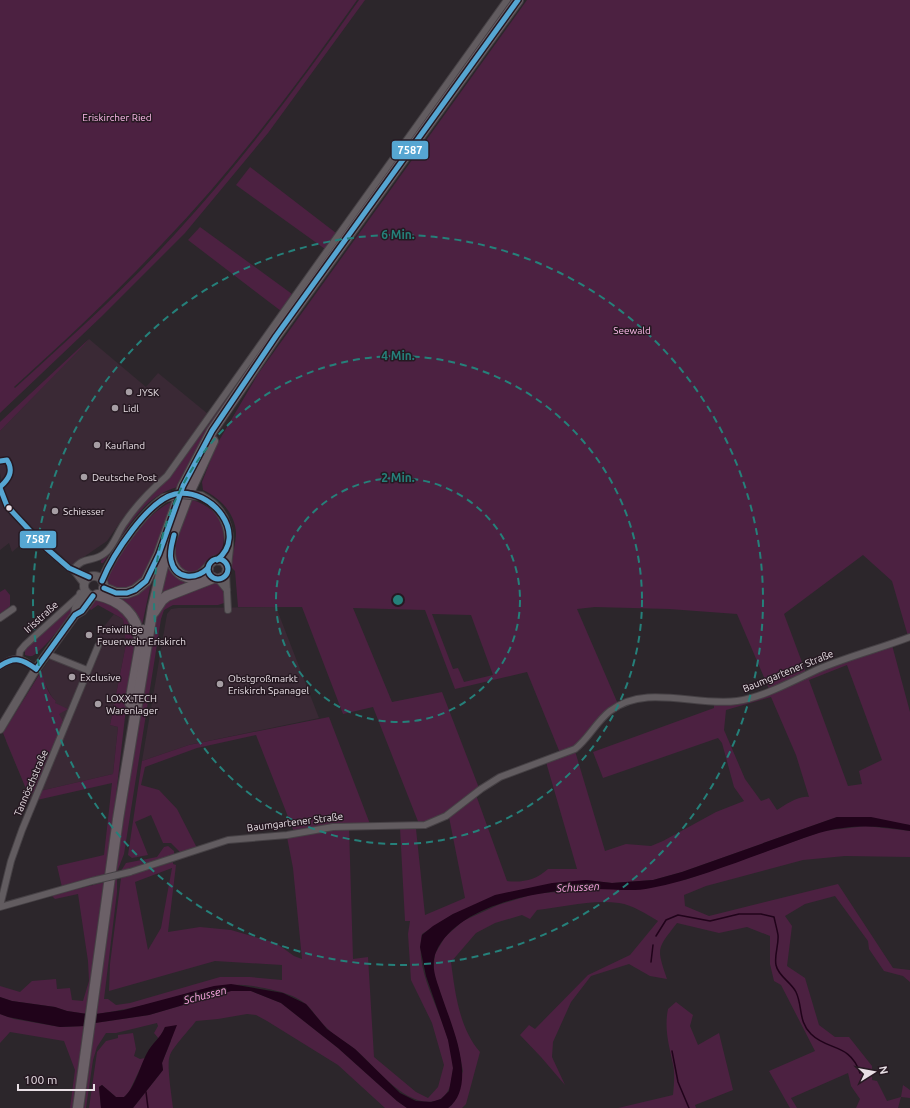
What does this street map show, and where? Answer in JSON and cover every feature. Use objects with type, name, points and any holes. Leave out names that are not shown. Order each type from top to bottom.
[{"type":"main road","points":[[93,587],[116,593],[135,590],[146,581],[159,554],[175,507],[191,470],[212,431],[276,336],[518,0]]},
{"type":"main road","points":[[78,1108],[118,820],[158,585],[166,552],[191,489],[232,401]]},
{"type":"main road","points":[[177,526],[170,552],[174,568],[178,573],[188,577],[202,574],[208,568]]},
{"type":"main road","points":[[118,820],[120,791],[137,659],[159,554]]},
{"type":"main road","points":[[149,631],[154,612],[162,600],[178,591],[216,579]]},
{"type":"main road","points":[[93,587],[128,611],[134,618],[138,632],[137,659]]},
{"type":"street","points":[[73,570],[78,563],[85,559],[96,558],[106,552],[127,518],[149,491],[167,476],[317,263],[507,0]]},
{"type":"street","points":[[0,488],[3,499],[46,548],[93,587]]},
{"type":"street","points":[[0,729],[36,669],[75,615],[76,608],[106,570],[134,528],[156,503],[164,498],[180,494],[201,496],[212,503],[220,511],[226,522],[230,536],[227,571],[228,610]]},
{"type":"street","points":[[227,590],[209,574],[208,568],[210,563],[217,560],[224,554],[230,536]]},
{"type":"street","points":[[217,560],[224,562],[227,571]]},
{"type":"street","points":[[216,579],[227,571]]},
{"type":"street","name":"Irisstraße","points":[[19,658],[20,651],[25,645],[79,596],[93,587]]},
{"type":"street","points":[[0,618],[13,609]]},
{"type":"street","name":"Baumgartener Straße","points":[[0,906],[130,872],[228,840],[287,835],[321,828],[340,826],[414,827],[425,825],[446,816],[481,789],[500,777],[575,749],[584,742],[603,718],[622,704],[638,699],[659,698],[737,701],[755,696],[842,660],[910,637]]},
{"type":"street","name":"Tannöschstraße","points":[[0,906],[11,861],[22,830],[98,646]]},
{"type":"street","points":[[47,654],[87,670]]},
{"type":"street","points":[[0,666],[9,660],[19,658],[36,669]]},
{"type":"shaded area","points":[[89,339],[146,387],[158,373],[208,414],[167,473],[147,491],[123,518],[107,541],[72,565],[10,505],[5,497],[0,473],[0,431]]},
{"type":"shaded area","points":[[0,500],[31,536],[12,552],[9,543],[0,550]]},
{"type":"shaded area","points":[[276,607],[319,718],[189,745],[142,761],[167,614],[171,609]]},
{"type":"shaded area","points":[[114,614],[123,619],[126,644],[110,725],[118,727],[113,774],[40,791],[32,803],[6,741],[20,718],[59,714],[56,701],[52,697],[44,682],[42,670],[51,658],[84,672],[102,629]]},
{"type":"green space","name":"Eriskircher Ried","points":[[0,0],[357,0],[312,63],[215,186],[126,281],[71,335],[14,387],[15,388],[118,293],[176,233],[225,177],[271,120],[359,0],[365,0],[268,133],[185,233],[101,317],[0,413]]},
{"type":"green space","name":"Seewald","points":[[527,0],[910,0],[910,636],[908,636],[892,581],[863,555],[784,614],[806,673],[769,689],[737,614],[669,609],[595,607],[577,609],[618,704],[577,744],[560,753],[527,672],[455,689],[425,610],[353,608],[392,702],[442,692],[479,788],[447,813],[419,824],[373,707],[343,714],[302,607],[238,607],[235,571],[232,568],[236,537],[233,519],[226,507],[221,502],[203,490],[202,482],[217,444],[258,374]],"holes":[[[432,614],[471,615],[493,675],[464,682],[458,668],[453,669]]]},
{"type":"green space","points":[[250,167],[336,233],[325,249],[236,185]]},
{"type":"green space","points":[[200,227],[292,294],[281,311],[188,240]]},
{"type":"green space","points":[[89,339],[84,345],[0,431],[0,422]]},
{"type":"green space","points":[[234,384],[236,385],[197,448],[178,487],[165,492],[144,508],[134,518],[103,563],[101,563],[147,497],[173,472],[209,424]]},
{"type":"green space","points":[[192,500],[201,503],[215,513],[222,526],[224,534],[221,552],[209,559],[203,569],[192,574],[177,568],[173,549]]},
{"type":"green space","points":[[173,501],[146,579],[123,591],[108,587],[107,576],[135,534],[152,515]]},
{"type":"green space","points":[[167,558],[195,579],[157,602]]},
{"type":"green space","points":[[152,578],[141,630],[114,595]]},
{"type":"green space","points":[[215,582],[223,591],[225,597],[224,603],[218,605],[173,605],[164,610],[161,619],[124,854],[117,872],[115,872],[154,619],[161,604]]},
{"type":"green space","points":[[5,589],[10,595],[10,606],[0,614],[0,592]]},
{"type":"green space","points":[[95,598],[124,610],[137,636],[125,717],[107,874],[62,887],[57,866],[104,855],[112,783],[37,800],[40,791],[113,774],[118,727],[110,725],[126,644],[123,619],[98,605],[91,610],[88,607]]},
{"type":"green space","points":[[79,600],[67,620],[45,645],[33,656],[25,655],[25,647]]},
{"type":"green space","points":[[892,645],[910,712],[910,825],[837,817],[682,872],[653,880],[612,883],[586,880],[453,914],[422,934],[420,951],[427,984],[447,1035],[451,1052],[453,1069],[451,1084],[441,1099],[424,1102],[402,1092],[349,1044],[330,1031],[302,1001],[274,990],[241,985],[218,986],[162,1001],[96,1014],[114,880],[117,879],[117,892],[104,999],[108,999],[116,1005],[130,1003],[220,977],[250,977],[282,980],[282,965],[215,961],[109,991],[110,964],[121,878],[173,862],[173,864],[176,865],[168,932],[200,927],[231,930],[276,943],[294,956],[302,959],[293,868],[287,837],[349,827],[353,959],[368,957],[374,1057],[416,1092],[428,1098],[438,1087],[444,1065],[432,1023],[411,980],[408,934],[410,921],[405,921],[400,828],[416,829],[425,915],[465,898],[449,817],[476,795],[507,881],[518,882],[529,880],[539,876],[548,869],[577,869],[546,762],[575,751],[605,851],[626,844],[651,846],[716,812],[744,801],[734,787],[722,743],[718,738],[603,778],[593,752],[714,708],[714,704],[729,705]],"holes":[[[847,665],[882,760],[859,771],[862,784],[848,786],[809,680]],[[771,697],[796,755],[809,797],[801,797],[777,810],[769,798],[761,801],[745,779],[724,730],[726,710]],[[172,868],[161,928],[148,950],[135,882]]]},
{"type":"green space","points":[[42,670],[46,687],[50,695],[56,701],[55,703],[68,709],[59,714],[65,725],[34,795],[30,789],[27,791],[3,733]]},
{"type":"green space","points":[[329,717],[370,824],[294,832],[256,735],[197,748],[145,767],[141,785],[159,790],[177,809],[197,848],[181,853],[171,843],[163,843],[151,815],[135,822],[148,855],[132,858],[128,855],[142,761],[189,745]]},
{"type":"green space","points":[[866,826],[910,831],[910,857],[845,856],[803,860],[706,886],[684,895],[685,906],[709,916],[838,884],[893,968],[910,970],[910,982],[903,976],[884,971],[869,949],[868,941],[835,896],[805,904],[785,916],[792,926],[787,966],[805,978],[819,1025],[835,1037],[849,1037],[872,1066],[872,1080],[877,1081],[887,1101],[901,1097],[898,1108],[856,1108],[860,1099],[851,1086],[848,1073],[791,1098],[797,1108],[790,1108],[769,1071],[815,1051],[781,985],[774,981],[770,964],[770,936],[747,927],[719,933],[677,923],[665,938],[660,949],[661,960],[667,979],[650,976],[629,964],[591,976],[571,1002],[553,1042],[552,1057],[565,1085],[520,1035],[529,1025],[535,1029],[588,975],[630,955],[658,921],[629,906],[619,903],[598,902],[537,910],[530,919],[522,915],[495,923],[476,933],[451,962],[459,1009],[467,1032],[480,1052],[466,1104],[462,1108],[448,1108],[452,1105],[463,1071],[457,1042],[433,972],[435,954],[445,937],[463,921],[498,905],[534,894],[685,880],[823,831]]},
{"type":"green space","points":[[168,846],[174,851],[174,855],[121,871],[126,863],[157,857],[164,847]]},
{"type":"green space","points":[[106,882],[87,1014],[67,1011],[55,1007],[12,1001],[0,997],[0,986],[20,992],[32,981],[56,979],[57,989],[70,988],[72,1000],[83,1001],[89,981],[88,961],[78,894],[55,899],[51,895]]},
{"type":"green space","points":[[231,991],[251,991],[281,1003],[338,1048],[397,1101],[407,1108],[385,1108],[338,1065],[267,1021],[256,1015],[247,1014],[196,1021],[178,1043],[169,1059],[173,1108],[133,1108],[163,1070],[162,1063],[171,1041],[165,1027],[159,1039],[154,1033],[158,1026],[157,1023],[116,1033],[106,1033],[97,1047],[93,1060],[86,1108],[84,1108],[95,1023],[149,1015]]},
{"type":"green space","points":[[676,1002],[693,1015],[690,1026],[698,1045],[719,1033],[733,1090],[695,1105],[696,1108],[618,1108],[673,1095],[674,1071],[668,1037],[667,1016],[668,1009]]},
{"type":"green space","points":[[0,1014],[14,1019],[60,1027],[85,1026],[73,1108],[70,1108],[75,1070],[64,1041],[10,1032],[0,1043]]},
{"type":"green space","points":[[133,1033],[136,1049],[134,1056],[140,1059],[145,1058],[129,1092],[124,1097],[116,1097],[102,1085],[99,1087],[101,1108],[89,1108],[97,1052],[106,1041],[118,1038],[118,1035]]},
{"type":"green space","points":[[903,1085],[910,1090],[910,1098],[901,1097]]},
{"type":"water","name":"Schussen","points":[[837,817],[871,817],[910,825],[910,831],[868,827],[835,829],[812,835],[717,869],[668,884],[638,890],[577,889],[531,895],[507,901],[484,910],[464,921],[447,935],[436,952],[434,958],[436,979],[456,1037],[462,1070],[461,1085],[457,1098],[448,1108],[407,1108],[397,1101],[338,1048],[281,1003],[251,991],[231,991],[149,1015],[95,1023],[96,1014],[124,1010],[214,986],[231,984],[283,993],[306,1004],[327,1029],[355,1049],[400,1093],[416,1101],[431,1102],[441,1099],[449,1091],[453,1068],[448,1040],[426,976],[420,947],[422,935],[433,926],[453,914],[495,895],[552,883],[586,880],[612,883],[653,880],[682,872]]},
{"type":"water","points":[[0,997],[12,1001],[55,1007],[67,1011],[87,1014],[85,1026],[60,1027],[8,1017],[0,1014]]},
{"type":"water","points":[[177,1025],[162,1063],[163,1070],[133,1108],[101,1108],[99,1087],[102,1085],[116,1097],[124,1097],[134,1083],[144,1058],[165,1027]]},
{"type":"waterway","points":[[656,936],[666,920],[678,915],[710,921],[739,914],[761,914],[774,917],[778,935],[776,958],[777,969],[796,992],[804,1024],[811,1034],[818,1039],[845,1052],[851,1057],[856,1063],[860,1073]]},
{"type":"waterway","points":[[651,962],[653,945]]},
{"type":"waterway","points":[[672,1051],[678,1082],[689,1108]]},
{"type":"waterway","points":[[146,1092],[148,1108]]},
{"type":"transit line","name":"7587","points":[[104,588],[116,593],[127,593],[135,590],[146,581],[159,554],[183,486],[212,431],[276,336],[518,0]]},
{"type":"transit line","name":"7587","points":[[0,461],[7,460],[10,468],[10,475],[0,487]]},
{"type":"transit line","name":"7587","points":[[0,488],[7,506],[46,548],[69,568],[89,577]]},
{"type":"transit line","name":"7587","points":[[102,581],[122,544],[132,530],[154,507],[165,498],[175,494],[189,494],[202,498],[213,505],[222,515],[228,526],[229,538],[226,550],[217,560]]},
{"type":"transit line","name":"7587","points":[[174,535],[170,557],[173,567],[177,571],[186,576],[192,576],[198,575],[208,568]]},
{"type":"transit line","name":"7587","points":[[218,559],[225,562],[228,569],[225,576],[218,579],[211,576],[208,569],[211,562],[218,559]]},
{"type":"transit line","name":"7587","points":[[36,669],[75,615],[82,611],[93,596]]},
{"type":"transit line","name":"7587","points":[[0,666],[10,661],[18,660],[27,663],[36,669]]},
{"type":"place","name":"JYSK","points":[[129,392]]},
{"type":"place","name":"Lidl","points":[[115,408]]},
{"type":"place","name":"Kaufland","points":[[97,445]]},
{"type":"place","name":"Deutsche Post","points":[[84,477]]},
{"type":"place","name":"Schiesser","points":[[55,511]]},
{"type":"place","name":"Freiwillige Feuerwehr Eriskirch","points":[[89,635]]},
{"type":"place","name":"Exclusive","points":[[72,677]]},
{"type":"place","name":"Obstgroßmarkt Eriskirch Spanagel","points":[[220,684]]},
{"type":"place","name":"LOXX.TECH Warenlager","points":[[98,704]]}]
